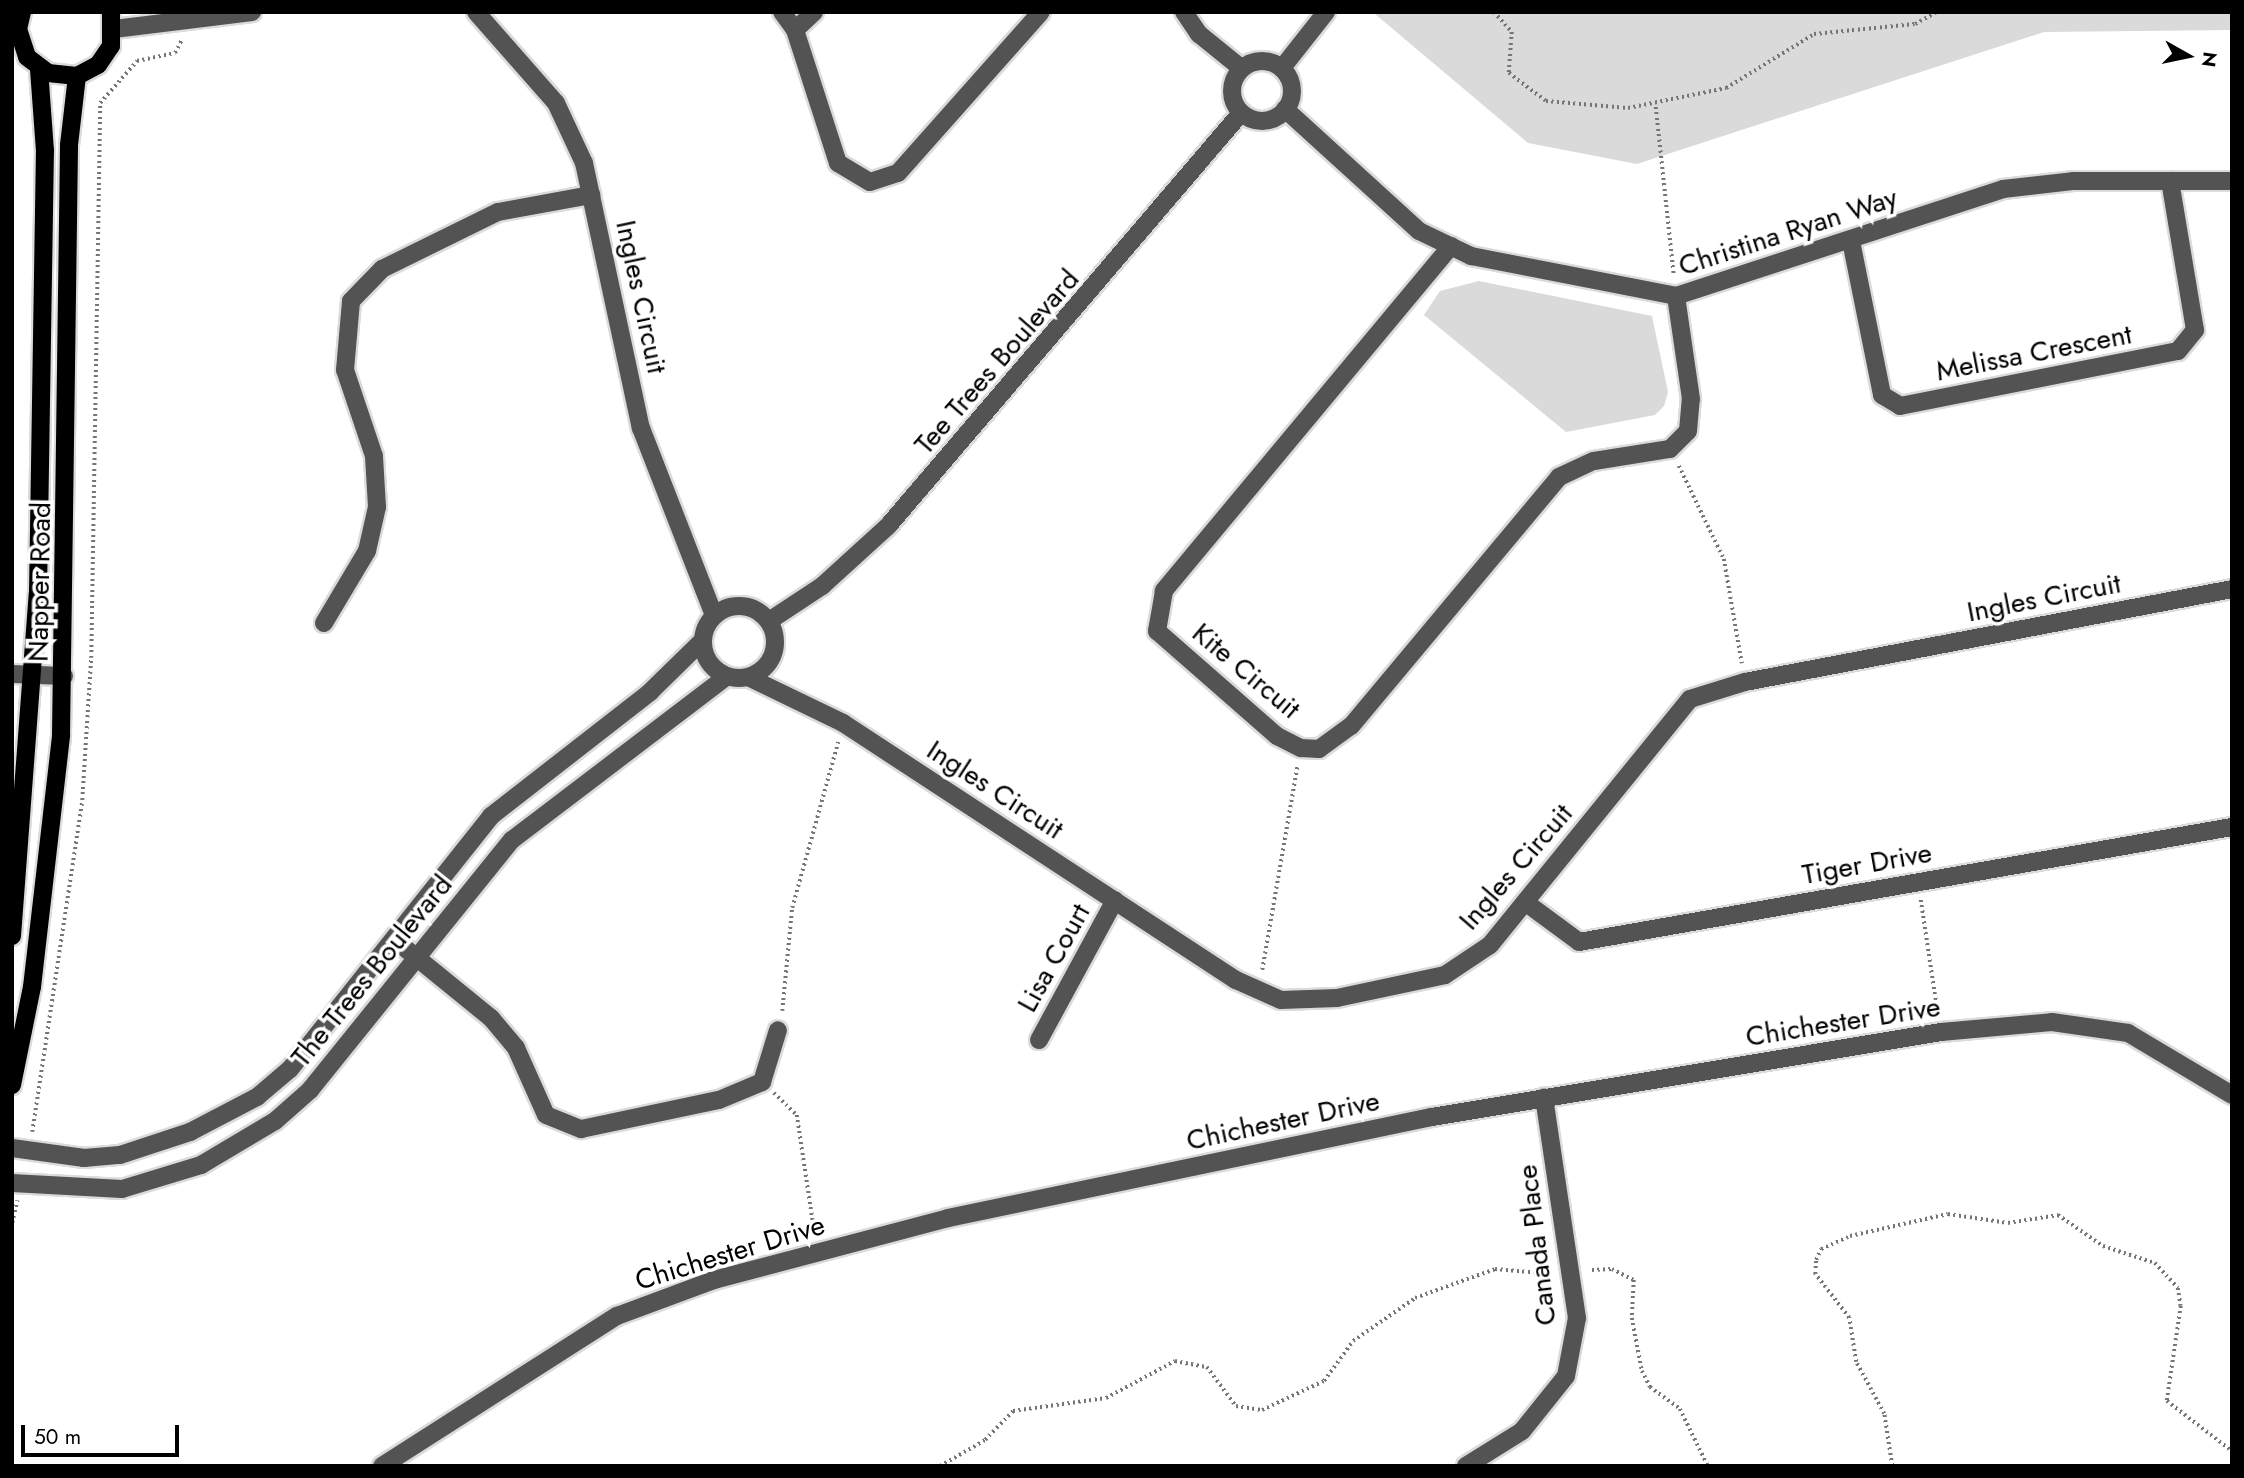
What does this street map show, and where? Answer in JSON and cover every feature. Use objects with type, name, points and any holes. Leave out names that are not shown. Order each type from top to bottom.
[{"type":"main road","points":[[17,23],[27,57],[39,69],[77,76],[98,65],[112,21]]},
{"type":"main road","name":"Napper Road","points":[[12,936],[33,675],[46,151],[39,69]]},
{"type":"main road","name":"Napper Road","points":[[12,1085],[56,802],[64,676],[69,145],[77,76]]},
{"type":"street","points":[[112,21],[190,23],[252,12]]},
{"type":"street","name":"Ingles Circuit","points":[[476,12],[556,103],[592,195],[641,428],[714,615]]},
{"type":"street","points":[[782,12],[795,30],[838,163],[870,182],[898,173],[1041,12]]},
{"type":"street","points":[[795,30],[814,12]]},
{"type":"street","points":[[1184,12],[1199,34],[1241,68]]},
{"type":"street","points":[[1282,68],[1326,12]]},
{"type":"street","points":[[1261,60],[1282,68],[1292,92],[1285,109],[1269,120],[1241,113],[1232,86],[1241,68],[1261,60]]},
{"type":"street","name":"Christina Ryan Way","points":[[1285,109],[1419,231],[1471,256],[1676,296],[1851,241],[2003,189],[2170,181],[2232,181]]},
{"type":"street","name":"Tee Trees Boulevard","points":[[769,621],[822,586],[888,526],[1241,113]]},
{"type":"street","name":"Melissa Crescent","points":[[1851,241],[1882,395],[1900,406],[2178,351],[2195,330],[2170,181]]},
{"type":"street","points":[[324,623],[367,551],[377,507],[374,456],[345,370],[351,301],[383,269],[498,212],[592,195]]},
{"type":"street","name":"Kite Circuit","points":[[1451,246],[1164,592],[1157,631],[1278,736],[1301,748],[1318,749],[1351,726],[1559,477],[1594,461],[1670,449]]},
{"type":"street","points":[[1670,449],[1688,431],[1691,399],[1676,296]]},
{"type":"street","name":"Ingles Circuit","points":[[748,677],[843,723],[1259,990],[1281,1000],[1337,998],[1446,975],[1490,945],[1690,699],[1745,682],[2232,589]]},
{"type":"street","points":[[746,606],[769,621],[771,659],[748,677],[725,678],[712,667],[702,641],[714,615],[746,606]]},
{"type":"street","name":"The Trees Boulevard","points":[[20,1150],[84,1158],[120,1154],[190,1132],[257,1097],[290,1069],[491,816],[650,692],[702,641]]},
{"type":"street","points":[[12,674],[64,676]]},
{"type":"street","name":"The Trees Boulevard","points":[[16,1184],[122,1189],[201,1164],[239,1144],[310,1090],[512,840],[725,678]]},
{"type":"street","name":"Tiger Drive","points":[[1525,902],[1579,942],[2232,827]]},
{"type":"street","name":"Lisa Court","points":[[1039,1040],[1115,900]]},
{"type":"street","points":[[395,940],[491,1018],[516,1048],[546,1115],[581,1129],[719,1100],[762,1082],[778,1030]]},
{"type":"street","name":"Chichester Drive","points":[[382,1466],[617,1316],[817,1252],[948,1218],[1544,1097],[1941,1032],[2053,1021],[2128,1033],[2232,1095]]},
{"type":"street","name":"Canada Place","points":[[1466,1466],[1522,1431],[1566,1376],[1577,1318],[1544,1097]]},
{"type":"path","points":[[1494,12],[1512,32],[1509,73],[1546,101],[1656,107],[1726,88],[1814,34],[1915,24],[1937,12]]},
{"type":"path","points":[[20,1150],[82,800],[91,658],[100,103],[137,61],[174,53],[190,23]]},
{"type":"path","points":[[1656,107],[1676,296]]},
{"type":"path","points":[[1670,449],[1724,559],[1745,682]]},
{"type":"path","points":[[778,1030],[792,908],[843,723]]},
{"type":"path","points":[[1259,990],[1301,748]]},
{"type":"path","points":[[1918,881],[1941,1032]]},
{"type":"path","points":[[762,1082],[796,1115],[817,1252]]},
{"type":"path","points":[[12,1223],[16,1184]]},
{"type":"path","points":[[1892,1466],[1884,1413],[1856,1362],[1849,1318],[1815,1273],[1816,1259],[1821,1249],[1850,1236],[1948,1214],[2008,1223],[2057,1215],[2104,1245],[2155,1262],[2178,1288],[2181,1306],[2167,1401],[2232,1451]]},
{"type":"path","points":[[940,1466],[985,1440],[1013,1411],[1106,1398],[1175,1361],[1207,1367],[1236,1406],[1262,1410],[1324,1381],[1353,1341],[1415,1298],[1495,1269],[1570,1270]]},
{"type":"path","points":[[1592,1270],[1612,1269],[1634,1280],[1632,1318],[1642,1371],[1650,1387],[1680,1409],[1708,1466]]},
{"type":"shaded area","points":[[2232,12],[2232,30],[2044,32],[1637,164],[1528,143],[1375,14]]},
{"type":"shaded area","points":[[1479,281],[1652,316],[1668,392],[1664,406],[1655,415],[1566,432],[1424,315],[1440,291]]}]
